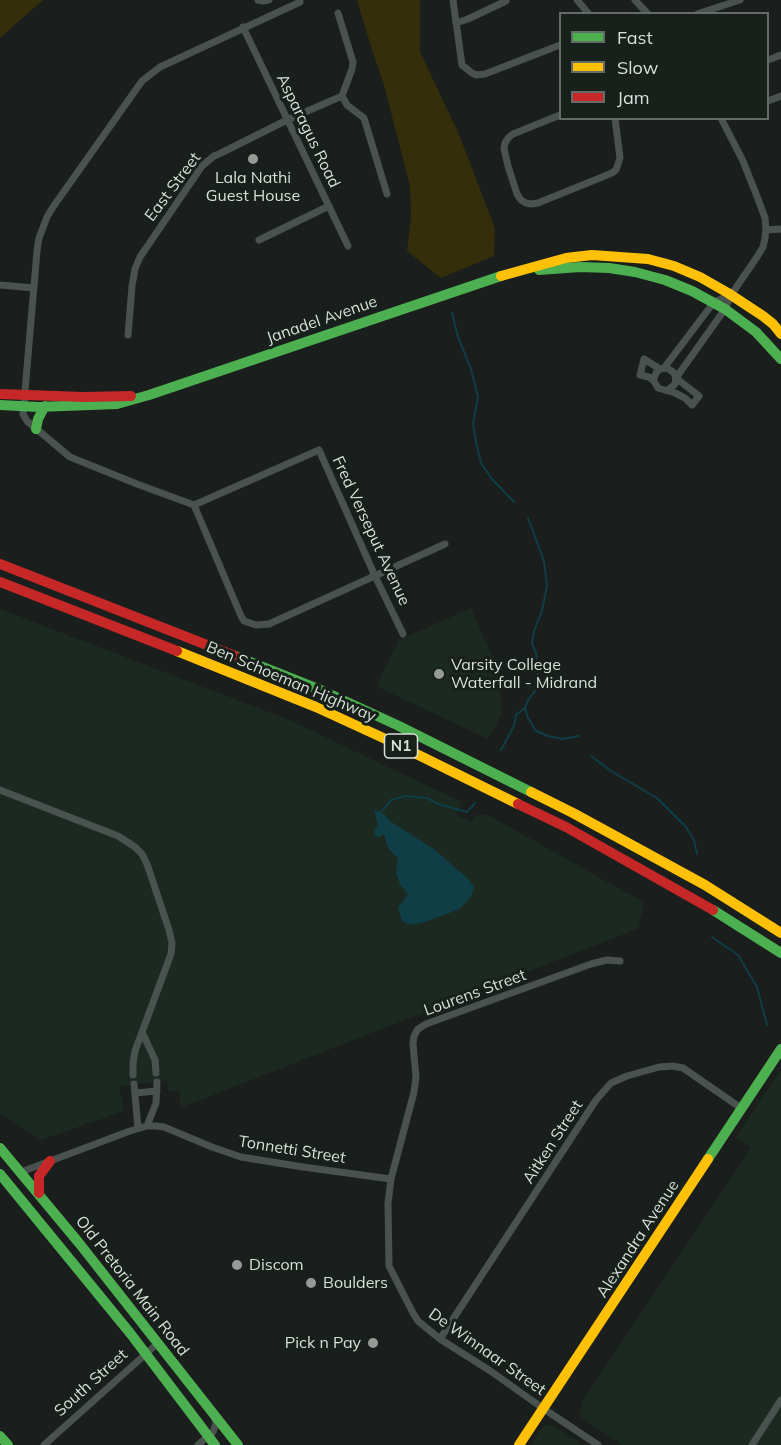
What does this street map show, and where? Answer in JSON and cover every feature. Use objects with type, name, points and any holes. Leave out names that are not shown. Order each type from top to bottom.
[{"type":"main road","name":"Janadel Avenue","points":[[0,394],[45,406],[117,404],[505,275],[566,258],[592,255],[648,259],[674,266],[727,292],[763,316],[781,334]]},
{"type":"main road","name":"Janadel Avenue","points":[[505,275],[551,269],[609,268],[665,280],[725,309],[756,332],[781,359]]},
{"type":"main road","name":"Janadel Avenue","points":[[0,405],[24,401],[149,395]]},
{"type":"main road","points":[[36,429],[45,406]]},
{"type":"main road","name":"Ben Schoeman Highway","points":[[0,564],[323,691],[399,726],[573,813],[705,885],[781,933]]},
{"type":"main road","name":"Ben Schoeman Highway","points":[[0,582],[248,679],[392,742],[566,828],[696,900],[781,953]]},
{"type":"main road","name":"Alexandra Avenue","points":[[519,1445],[781,1049]]},
{"type":"main road","name":"Old Pretoria Main Road","points":[[0,1148],[39,1193],[238,1445]]},
{"type":"main road","points":[[39,1193],[39,1176],[50,1161]]},
{"type":"main road","points":[[2,1178],[21,1172]]},
{"type":"main road","name":"Old Pretoria Main Road","points":[[2,1178],[125,1327],[212,1441]]},
{"type":"main road","points":[[0,1436],[8,1445]]},
{"type":"street","points":[[258,0],[269,0]]},
{"type":"street","points":[[453,0],[462,64],[476,75],[485,74],[559,46]]},
{"type":"street","points":[[577,0],[587,12]]},
{"type":"street","points":[[635,0],[646,12]]},
{"type":"street","points":[[710,12],[740,0]]},
{"type":"street","points":[[300,1],[160,67],[142,81],[47,217],[39,238],[24,417],[70,457],[194,505],[241,616],[244,621],[250,623],[269,624],[445,544]]},
{"type":"street","points":[[456,23],[506,1]]},
{"type":"street","points":[[338,13],[353,62],[342,96],[348,107],[364,118],[387,194]]},
{"type":"street","name":"Asparagus Road","points":[[243,27],[348,246]]},
{"type":"street","name":"East Street","points":[[128,335],[132,286],[140,257],[202,166],[214,156],[342,96]]},
{"type":"street","points":[[559,116],[513,134],[505,143],[508,166],[517,194],[526,203],[538,202],[616,170],[620,158],[615,120]]},
{"type":"street","points":[[654,381],[655,374],[662,369],[714,302],[727,292],[763,247],[766,230],[765,218],[743,161],[722,120]]},
{"type":"street","points":[[259,240],[329,206]]},
{"type":"street","points":[[766,230],[781,229]]},
{"type":"street","points":[[0,285],[34,288]]},
{"type":"street","points":[[668,390],[674,385],[676,378],[725,309],[727,292]]},
{"type":"street","points":[[644,359],[662,369],[667,368],[673,372],[676,378],[699,396],[692,405],[685,398],[668,390],[661,390],[649,377],[640,375],[644,359]]},
{"type":"street","name":"Fred Verseput Avenue","points":[[194,505],[319,450],[403,634]]},
{"type":"street","points":[[0,790],[118,836],[142,854],[172,943],[171,954],[135,1052],[133,1075]]},
{"type":"street","name":"Lourens Street","points":[[391,1179],[414,1092],[416,1077],[413,1044],[418,1029],[426,1024],[591,964],[607,960],[620,961]]},
{"type":"street","points":[[142,1032],[154,1060],[156,1073]]},
{"type":"street","name":"Aitken Street","points":[[440,1339],[596,1100],[611,1083],[659,1067],[673,1066],[683,1068],[741,1108]]},
{"type":"street","points":[[147,1126],[156,1103],[157,1082]]},
{"type":"street","points":[[138,1128],[134,1088],[157,1091]]},
{"type":"street","name":"Tonnetti Street","points":[[21,1172],[147,1126],[164,1127],[241,1157],[391,1179]]},
{"type":"street","name":"De Winnaar Street","points":[[391,1179],[388,1203],[388,1266],[418,1321],[440,1339],[598,1445]]},
{"type":"street","name":"South Street","points":[[44,1445],[158,1342]]},
{"type":"street","points":[[752,1445],[781,1400]]},
{"type":"street","points":[[198,1445],[212,1441],[214,1416]]},
{"type":"shaded area","points":[[0,0],[43,0],[0,38]]},
{"type":"shaded area","points":[[357,0],[420,0],[420,52],[458,132],[495,228],[494,256],[441,278],[407,251],[411,217],[410,186],[384,85]]},
{"type":"shaded area","name":"Varsity College Waterfall - Midrand","points":[[471,608],[495,663],[503,712],[488,739],[376,686],[399,640]]},
{"type":"shaded area","points":[[0,609],[287,719],[462,802],[457,816],[471,822],[475,815],[490,816],[645,903],[637,929],[180,1108],[179,1091],[169,1091],[168,1081],[119,1086],[124,1111],[41,1140],[0,1113]]},
{"type":"shaded area","points":[[781,1069],[781,1445],[622,1445],[579,1416],[583,1400],[751,1148],[736,1137]]},
{"type":"shaded area","points":[[552,1425],[583,1445],[531,1445],[543,1426]]},
{"type":"water","points":[[374,810],[381,812],[393,823],[435,850],[467,878],[474,887],[471,896],[460,909],[425,922],[410,925],[402,921],[398,908],[408,894],[400,884],[396,873],[398,858],[388,848],[384,834],[379,837],[375,835],[378,825]]},
{"type":"waterway","points":[[452,313],[478,397],[473,424],[481,463],[491,478],[514,502]]},
{"type":"waterway","points":[[528,518],[544,561],[547,586],[532,644],[536,653],[537,681],[535,691],[525,708],[536,731],[562,739],[579,736]]},
{"type":"waterway","points":[[501,750],[514,726],[516,715],[525,708]]},
{"type":"waterway","points":[[591,756],[611,771],[657,798],[686,827],[694,840],[697,854]]},
{"type":"waterway","points":[[381,812],[391,800],[405,796],[427,798],[438,804],[467,812],[475,803]]},
{"type":"waterway","points":[[712,937],[738,955],[757,987],[767,1025]]},
{"type":"traffic: fast","points":[[539,270],[580,267],[609,268],[665,280],[692,291],[725,309],[756,332],[781,359]]},
{"type":"traffic: fast","points":[[0,405],[38,407],[117,404],[501,276]]},
{"type":"traffic: fast","points":[[36,429],[45,406]]},
{"type":"traffic: fast","points":[[235,656],[323,691],[531,792]]},
{"type":"traffic: fast","points":[[713,910],[781,953]]},
{"type":"traffic: fast","points":[[708,1159],[781,1049]]},
{"type":"traffic: fast","points":[[0,1148],[79,1243],[238,1445]]},
{"type":"traffic: fast","points":[[0,1174],[130,1333],[215,1445]]},
{"type":"traffic: fast","points":[[0,1436],[8,1445]]},
{"type":"traffic: slow","points":[[501,276],[566,258],[592,255],[648,259],[674,266],[700,277],[763,316],[781,334]]},
{"type":"traffic: slow","points":[[177,651],[316,707],[518,804]]},
{"type":"traffic: slow","points":[[531,792],[705,885],[781,933]]},
{"type":"traffic: slow","points":[[519,1445],[708,1159]]},
{"type":"traffic: jam","points":[[0,394],[131,396]]},
{"type":"traffic: jam","points":[[0,564],[235,656]]},
{"type":"traffic: jam","points":[[0,582],[177,651]]},
{"type":"traffic: jam","points":[[518,804],[566,827],[713,910]]},
{"type":"traffic: jam","points":[[39,1193],[39,1176],[50,1161]]},
{"type":"place","name":"Lala Nathi Guest House","points":[[253,159]]},
{"type":"place","name":"Varsity College Waterfall - Midrand","points":[[439,674]]},
{"type":"place","name":"Discom","points":[[237,1265]]},
{"type":"place","name":"Boulders","points":[[311,1283]]},
{"type":"place","name":"Pick n Pay","points":[[373,1343]]}]
